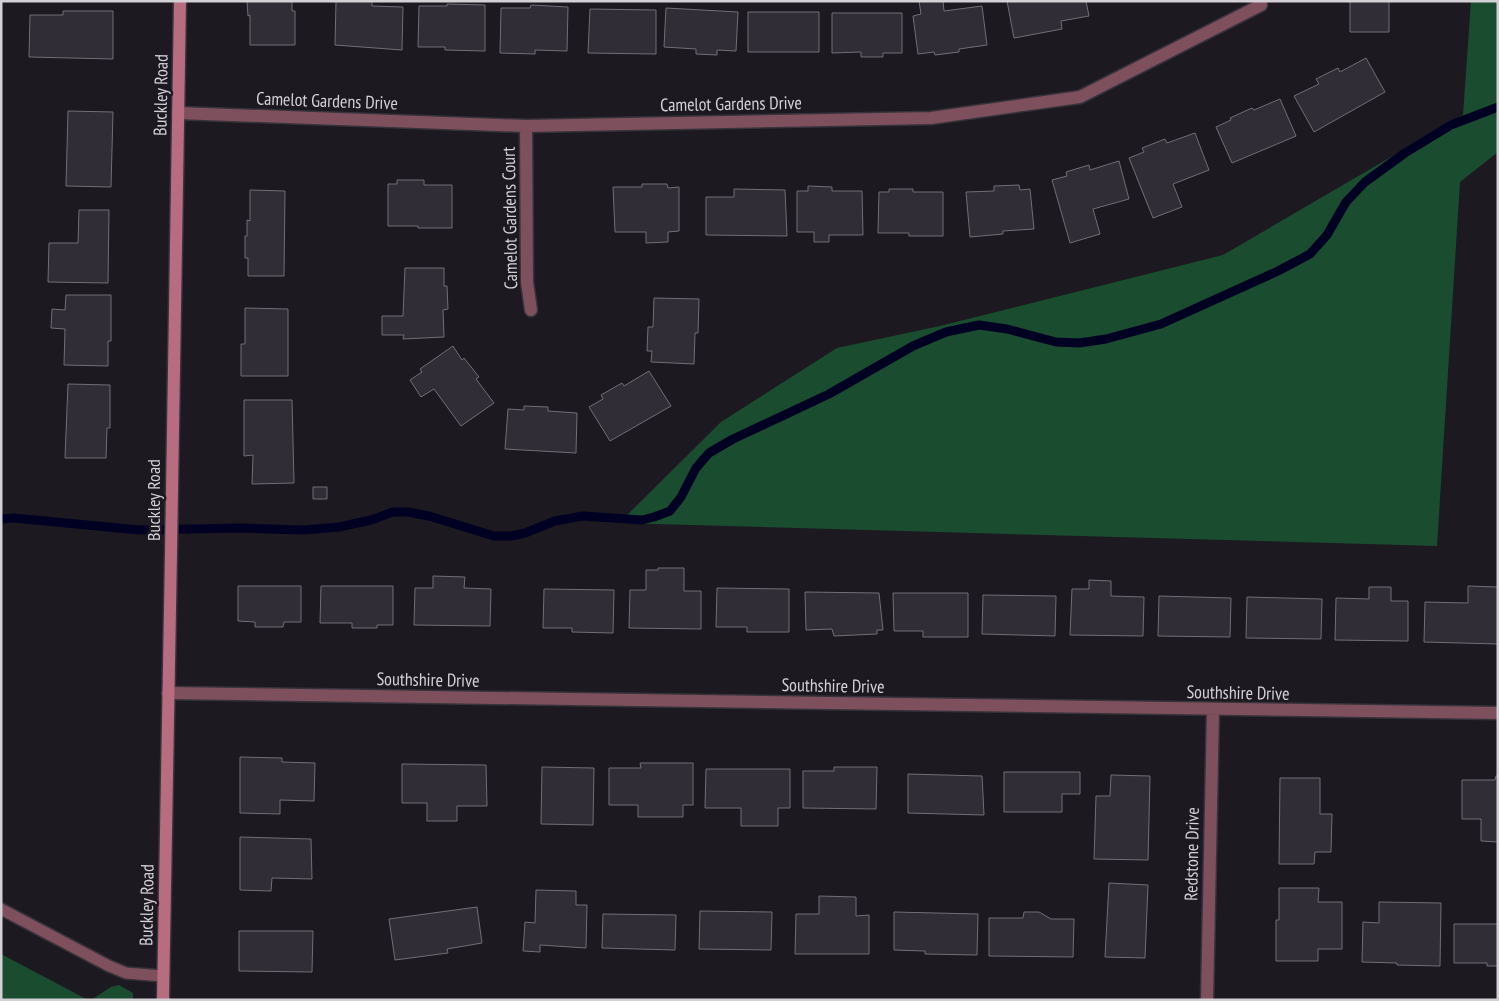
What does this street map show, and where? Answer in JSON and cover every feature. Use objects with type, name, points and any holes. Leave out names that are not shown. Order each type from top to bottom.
[{"type":"street","name":"Buckley Road","points":[[163,1000],[180,1]]},
{"type":"street","name":"Camelot Gardens Drive","points":[[178,113],[526,126],[931,118],[1080,97],[1261,5]]},
{"type":"street","name":"Camelot Gardens Court","points":[[526,126],[527,282],[530,310]]},
{"type":"street","name":"Southshire Drive","points":[[168,693],[1498,713]]},
{"type":"street","name":"Redstone Drive","points":[[1207,1000],[1213,710]]},
{"type":"lane","points":[[1,909],[109,966],[126,973],[163,976]]},
{"type":"green space","points":[[1471,1],[1498,1],[1498,152],[1460,182],[1437,546],[619,523],[721,422],[837,348],[940,326],[1223,255],[1463,115]]},
{"type":"green space","points":[[1,954],[88,1000],[1,1000]]},
{"type":"green space","points":[[119,985],[133,993],[133,1000],[91,1000],[111,987]]},
{"type":"building","points":[[247,1],[292,1],[292,11],[295,11],[295,45],[250,45],[250,15],[248,16]]},
{"type":"building","points":[[336,1],[372,1],[372,6],[403,7],[402,50],[335,45]]},
{"type":"building","points":[[919,1],[943,1],[944,11],[982,6],[987,45],[959,49],[959,52],[935,55],[934,52],[918,54],[913,16],[921,14]]},
{"type":"building","points":[[1007,1],[1086,1],[1089,16],[1061,21],[1062,29],[1014,38]]},
{"type":"building","points":[[1345,1],[1389,1],[1389,32],[1350,32],[1350,2]]},
{"type":"building","points":[[447,4],[485,5],[485,51],[445,50],[445,47],[418,47],[419,6],[447,6]]},
{"type":"building","points":[[531,5],[568,7],[567,51],[535,50],[535,54],[500,53],[501,8],[530,8]]},
{"type":"building","points":[[666,8],[738,12],[736,51],[717,50],[717,55],[696,54],[696,49],[664,47]]},
{"type":"building","points":[[590,9],[656,10],[656,54],[588,53]]},
{"type":"building","points":[[63,11],[113,11],[113,59],[29,57],[30,15],[63,15]]},
{"type":"building","points":[[748,12],[819,12],[819,52],[748,52]]},
{"type":"building","points":[[832,13],[902,13],[902,53],[883,53],[883,57],[861,57],[861,52],[832,53]]},
{"type":"building","points":[[1366,58],[1385,92],[1314,132],[1294,96],[1319,84],[1316,79],[1338,68],[1340,72]]},
{"type":"building","points":[[1280,99],[1296,136],[1232,163],[1216,127],[1252,108],[1254,110]]},
{"type":"building","points":[[68,111],[113,112],[111,187],[66,186]]},
{"type":"building","points":[[1195,133],[1209,170],[1173,184],[1182,207],[1153,218],[1129,158],[1144,152],[1142,148],[1165,139],[1167,143]]},
{"type":"building","points":[[1119,161],[1129,199],[1093,209],[1100,234],[1070,243],[1052,180],[1067,176],[1066,172],[1089,165],[1090,170]]},
{"type":"building","points":[[397,180],[424,180],[424,185],[452,185],[452,228],[388,226],[388,184],[397,184]]},
{"type":"building","points":[[642,184],[667,184],[668,188],[679,187],[679,231],[668,232],[668,242],[646,243],[646,232],[615,232],[613,187],[642,187]]},
{"type":"building","points":[[1019,185],[1020,190],[1030,189],[1034,229],[1003,231],[1003,234],[970,237],[966,192],[994,191],[994,186]]},
{"type":"building","points":[[808,186],[832,187],[832,191],[862,191],[863,235],[829,235],[829,242],[814,242],[814,232],[797,232],[797,191],[808,191]]},
{"type":"building","points":[[734,189],[785,190],[787,236],[706,235],[706,197],[734,197]]},
{"type":"building","points":[[889,189],[913,189],[913,192],[943,192],[943,236],[909,236],[909,233],[878,233],[879,192],[889,192]]},
{"type":"building","points":[[250,190],[285,191],[284,276],[248,276],[248,258],[245,258],[245,236],[247,236],[247,220],[250,221]]},
{"type":"building","points":[[79,210],[109,210],[108,283],[48,282],[49,243],[78,243]]},
{"type":"building","points":[[405,268],[444,268],[444,286],[447,286],[448,309],[443,310],[444,337],[403,339],[404,335],[382,335],[382,316],[403,316]]},
{"type":"building","points":[[66,295],[111,295],[111,341],[108,341],[108,366],[64,365],[65,329],[51,328],[52,309],[65,310]]},
{"type":"building","points":[[654,298],[699,299],[698,333],[695,333],[694,364],[651,362],[652,351],[647,351],[648,327],[653,327]]},
{"type":"building","points":[[245,308],[288,309],[288,376],[241,376],[241,344],[245,344]]},
{"type":"building","points":[[453,346],[462,360],[464,358],[479,377],[476,379],[494,403],[461,426],[434,389],[421,397],[410,380],[422,372],[420,369]]},
{"type":"building","points":[[649,371],[671,406],[610,441],[589,407],[603,399],[601,395],[622,383],[624,386]]},
{"type":"building","points":[[68,384],[110,385],[110,428],[107,428],[106,458],[65,458]]},
{"type":"building","points":[[244,400],[292,400],[294,483],[252,484],[253,455],[244,456]]},
{"type":"building","points":[[524,406],[548,407],[548,411],[577,413],[576,453],[505,449],[508,409],[524,410]]},
{"type":"building","points":[[313,487],[327,487],[327,499],[313,499]]},
{"type":"building","points":[[658,568],[684,568],[684,591],[701,591],[701,629],[629,628],[630,590],[646,590],[646,570],[658,570]]},
{"type":"building","points":[[433,576],[465,577],[464,588],[491,589],[490,626],[414,625],[415,588],[433,588]]},
{"type":"building","points":[[1089,580],[1111,581],[1111,596],[1144,597],[1143,636],[1070,635],[1072,589],[1089,589]]},
{"type":"building","points":[[238,586],[301,586],[301,622],[284,622],[283,627],[255,627],[255,622],[238,621]]},
{"type":"building","points":[[321,586],[393,586],[393,625],[377,625],[377,628],[352,628],[352,623],[320,623]]},
{"type":"building","points":[[1468,586],[1498,587],[1498,644],[1424,642],[1425,602],[1468,603]]},
{"type":"building","points":[[1369,587],[1391,587],[1391,601],[1408,601],[1408,641],[1335,640],[1336,598],[1369,599]]},
{"type":"building","points":[[717,588],[789,589],[789,632],[747,632],[747,627],[716,627]]},
{"type":"building","points":[[544,589],[614,590],[613,633],[572,632],[572,628],[543,628]]},
{"type":"building","points":[[805,592],[879,593],[883,630],[877,630],[877,634],[834,636],[832,629],[806,630]]},
{"type":"building","points":[[893,593],[968,593],[968,637],[923,637],[923,631],[894,631]]},
{"type":"building","points":[[983,595],[1056,596],[1055,636],[982,634]]},
{"type":"building","points":[[1159,596],[1231,598],[1230,637],[1158,636]]},
{"type":"building","points":[[1247,597],[1322,599],[1321,639],[1246,638]]},
{"type":"building","points":[[240,757],[282,758],[282,762],[315,763],[314,801],[280,800],[280,814],[240,813]]},
{"type":"building","points":[[640,763],[693,763],[693,805],[683,805],[683,817],[638,817],[638,805],[609,805],[609,768],[641,768]]},
{"type":"building","points":[[402,764],[486,765],[487,806],[457,806],[457,821],[427,821],[427,803],[402,803]]},
{"type":"building","points":[[542,767],[594,768],[593,825],[541,824]]},
{"type":"building","points":[[834,767],[877,767],[876,809],[803,808],[803,771],[834,771]]},
{"type":"building","points":[[706,769],[790,769],[790,808],[778,808],[778,826],[741,826],[741,808],[705,808]]},
{"type":"building","points":[[1004,772],[1080,772],[1080,794],[1062,794],[1062,812],[1004,812]]},
{"type":"building","points":[[908,774],[982,776],[984,815],[908,813]]},
{"type":"building","points":[[1111,775],[1150,776],[1148,860],[1094,859],[1096,796],[1110,796]]},
{"type":"building","points":[[1496,776],[1498,776],[1498,842],[1481,841],[1481,819],[1462,819],[1462,780],[1495,780]]},
{"type":"building","points":[[1280,778],[1320,778],[1320,814],[1332,814],[1331,852],[1315,852],[1314,864],[1279,864]]},
{"type":"building","points":[[240,837],[311,839],[312,879],[272,878],[271,891],[240,890]]},
{"type":"building","points":[[1109,883],[1148,885],[1145,958],[1105,957]]},
{"type":"building","points":[[1279,888],[1319,888],[1318,902],[1342,902],[1342,949],[1318,949],[1318,961],[1276,961],[1276,920],[1279,920]]},
{"type":"building","points":[[536,890],[576,891],[576,905],[587,905],[586,948],[540,945],[540,952],[523,951],[525,922],[535,923]]},
{"type":"building","points":[[819,896],[856,897],[856,916],[869,915],[869,954],[795,954],[796,914],[819,914]]},
{"type":"building","points":[[1379,902],[1441,903],[1440,966],[1362,962],[1363,922],[1379,923]]},
{"type":"building","points":[[477,907],[482,943],[447,949],[448,953],[395,960],[389,919]]},
{"type":"building","points":[[700,911],[772,912],[771,950],[699,949]]},
{"type":"building","points":[[894,912],[978,914],[977,955],[925,954],[925,951],[894,950]]},
{"type":"building","points":[[1024,912],[1039,912],[1051,919],[1074,919],[1073,957],[989,956],[989,918],[1023,918]]},
{"type":"building","points":[[603,914],[676,915],[675,950],[602,948]]},
{"type":"building","points":[[1454,924],[1498,924],[1498,966],[1487,966],[1487,963],[1454,963]]},
{"type":"building","points":[[239,931],[313,931],[312,972],[239,971]]},
{"type":"waterway","points":[[1,519],[14,518],[139,530],[241,528],[303,530],[339,527],[371,520],[393,512],[408,512],[429,516],[494,536],[511,536],[525,533],[555,521],[583,516],[642,520],[654,517],[670,511],[681,497],[696,468],[709,453],[733,439],[829,394],[913,346],[946,332],[979,325],[1007,329],[1056,342],[1079,343],[1106,339],[1161,324],[1278,271],[1310,254],[1327,235],[1346,202],[1365,182],[1405,153],[1451,125],[1498,107]]}]
